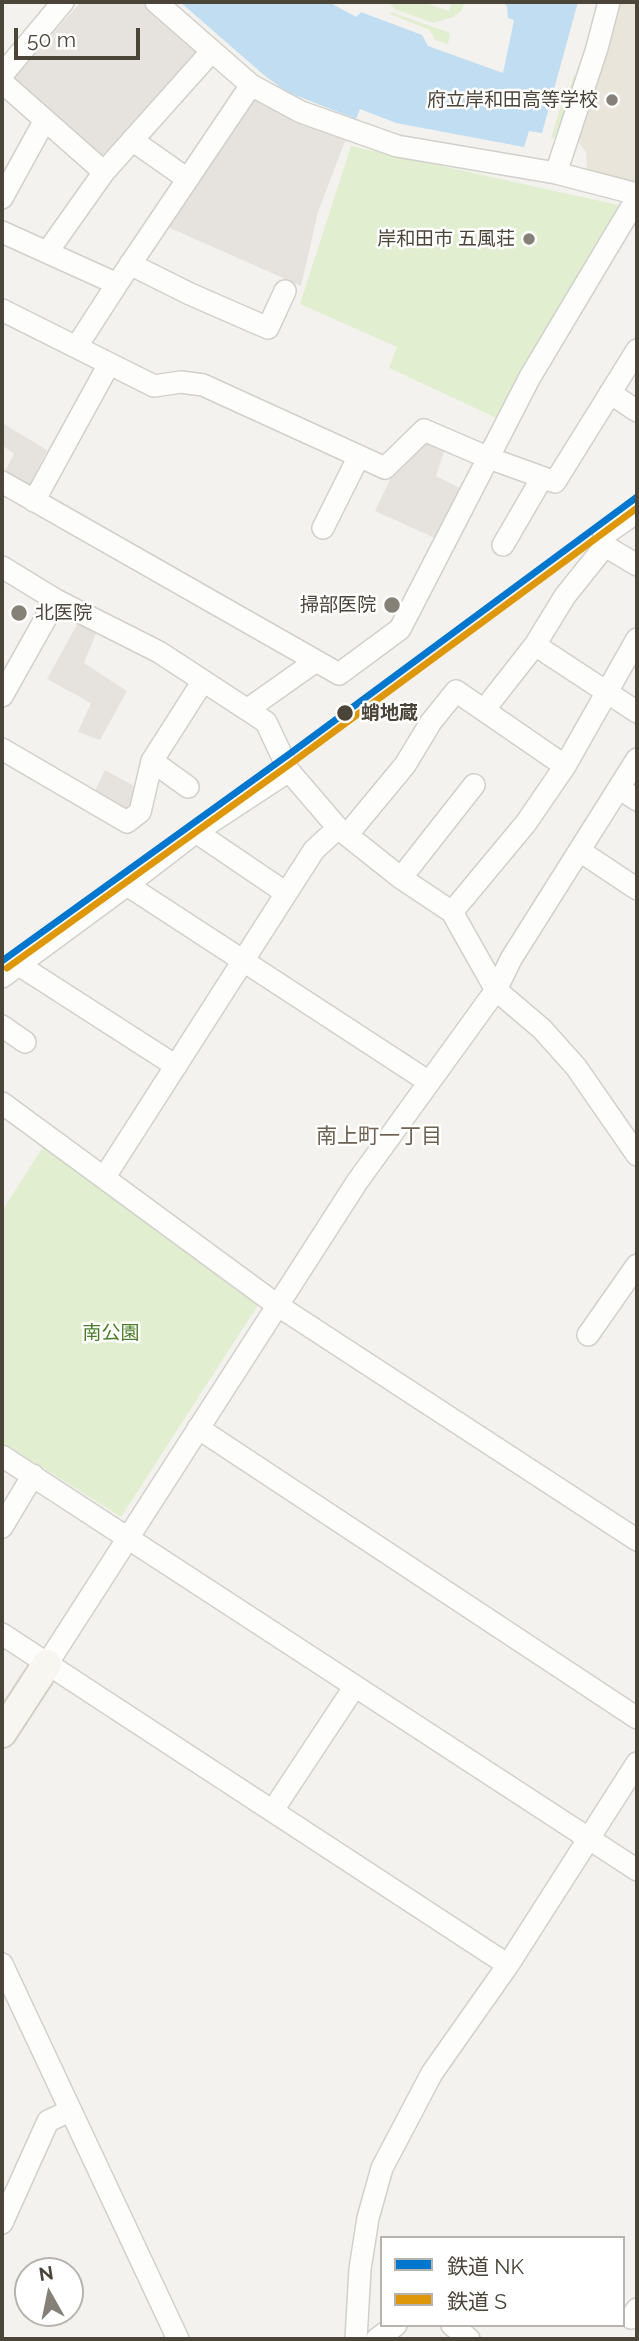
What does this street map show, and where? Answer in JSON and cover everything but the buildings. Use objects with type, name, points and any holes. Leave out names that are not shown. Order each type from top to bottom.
[{"type":"street","points":[[2,75],[63,2]]},
{"type":"street","points":[[2,482],[339,674],[400,629],[530,377],[637,196],[556,173],[397,146],[301,112],[251,85],[156,2]]},
{"type":"street","points":[[556,173],[597,48],[609,2]]},
{"type":"street","points":[[48,251],[104,172],[212,51]]},
{"type":"street","points":[[2,82],[104,172]]},
{"type":"street","points":[[77,346],[186,178],[251,85]]},
{"type":"street","points":[[2,198],[45,120]]},
{"type":"street","points":[[132,140],[186,178]]},
{"type":"street","points":[[2,232],[117,284]]},
{"type":"street","points":[[130,264],[268,328],[285,291]]},
{"type":"street","points":[[2,310],[154,386],[181,382],[203,384],[385,468],[424,430],[555,482],[637,350]]},
{"type":"street","points":[[34,501],[109,364]]},
{"type":"street","points":[[610,393],[637,411]]},
{"type":"street","points":[[323,528],[359,456]]},
{"type":"street","points":[[502,545],[542,478]]},
{"type":"street","points":[[484,710],[535,645],[565,596],[604,546],[604,536],[637,512]]},
{"type":"street","points":[[604,546],[637,565]]},
{"type":"street","points":[[2,568],[56,600],[159,652],[266,722],[289,771],[343,831],[401,878],[452,912],[496,990],[542,1029],[576,1067],[637,1155]]},
{"type":"street","points":[[2,696],[56,600]]},
{"type":"street","points":[[452,912],[526,822],[565,766],[637,639]]},
{"type":"street","points":[[535,645],[637,712]]},
{"type":"street","points":[[248,709],[316,661]]},
{"type":"street","points":[[2,749],[127,822],[140,812],[152,761],[203,681]]},
{"type":"street","points":[[104,1178],[314,850],[343,831],[405,765],[431,722],[456,691],[565,766]]},
{"type":"street","points":[[2,1732],[357,1182],[496,990],[511,959],[637,759]]},
{"type":"street","points":[[152,761],[188,786]]},
{"type":"street","points":[[176,1066],[10,971],[196,832],[289,771]]},
{"type":"street","points":[[401,878],[474,785]]},
{"type":"street","points":[[619,788],[637,800]]},
{"type":"street","points":[[196,832],[286,894]]},
{"type":"street","points":[[580,851],[637,889]]},
{"type":"street","points":[[127,885],[429,1082]]},
{"type":"street","points":[[2,1026],[25,1042]]},
{"type":"street","points":[[2,1103],[277,1305],[637,1540]]},
{"type":"street","points":[[588,1335],[637,1265]]},
{"type":"street","points":[[198,1428],[637,1718]]},
{"type":"street","points":[[2,1456],[637,1870]]},
{"type":"street","points":[[2,1527],[33,1475]]},
{"type":"street","points":[[2,1634],[508,1965]]},
{"type":"street","points":[[273,1810],[355,1686]]},
{"type":"street","points":[[356,2339],[360,2269],[368,2218],[382,2168],[432,2073],[508,1965],[637,1763]]},
{"type":"street","points":[[2,1964],[178,2339]]},
{"type":"street","points":[[2,2223],[48,2121],[70,2111]]},
{"type":"street","points":[[377,2339],[393,2327]]},
{"type":"street","points":[[454,2327],[469,2339]]},
{"type":"shaded area","points":[[81,2],[142,2],[198,51],[101,160],[10,81]]},
{"type":"shaded area","name":"府立岸和田高等学校","points":[[616,2],[637,2],[637,188],[587,176],[586,152],[573,135]]},
{"type":"shaded area","points":[[245,94],[346,139],[318,212],[301,286],[161,224]]},
{"type":"shaded area","points":[[2,423],[47,450],[28,489],[3,475],[14,454],[2,445]]},
{"type":"shaded area","points":[[425,440],[445,449],[436,476],[462,489],[437,539],[375,511],[394,471]]},
{"type":"shaded area","points":[[79,621],[97,631],[84,663],[127,691],[100,740],[78,732],[91,703],[47,679]]},
{"type":"shaded area","points":[[105,770],[140,789],[133,814],[93,795]]},
{"type":"green space","points":[[388,2],[422,2],[449,11],[452,2],[465,2],[461,11],[453,17],[433,23],[395,9]]},
{"type":"green space","points":[[391,12],[450,33],[448,44],[435,40],[430,30],[390,14]]},
{"type":"green space","points":[[584,52],[589,52],[554,156],[549,157],[561,122],[554,139],[551,138],[567,86],[570,87],[574,75],[577,75]]},
{"type":"green space","points":[[351,146],[623,206],[501,420],[389,368],[397,347],[300,304]]},
{"type":"green space","name":"南公園","points":[[43,1147],[258,1305],[121,1517],[2,1442],[2,1211]]},
{"type":"water","points":[[180,2],[329,2],[356,17],[361,12],[422,35],[428,46],[503,73],[514,20],[508,18],[507,6],[502,2],[578,2],[542,133],[529,131],[524,147],[396,123],[360,109],[356,119],[287,92]]},
{"type":"rail line","name":"NK","points":[[2,961],[288,755],[637,497]]},
{"type":"rail line","name":"S","points":[[7,968],[293,762],[637,508]]},
{"type":"place","name":"府立岸和田高等学校","points":[[612,100]]},
{"type":"place","name":"岸和田市 五風荘","points":[[529,239]]},
{"type":"place","name":"掃部医院","points":[[392,605]]},
{"type":"place","name":"北医院","points":[[19,613]]},
{"type":"place","name":"蛸地蔵","points":[[345,713]]},
{"type":"district","name":"南上町一丁目","points":[[379,1137]]}]
